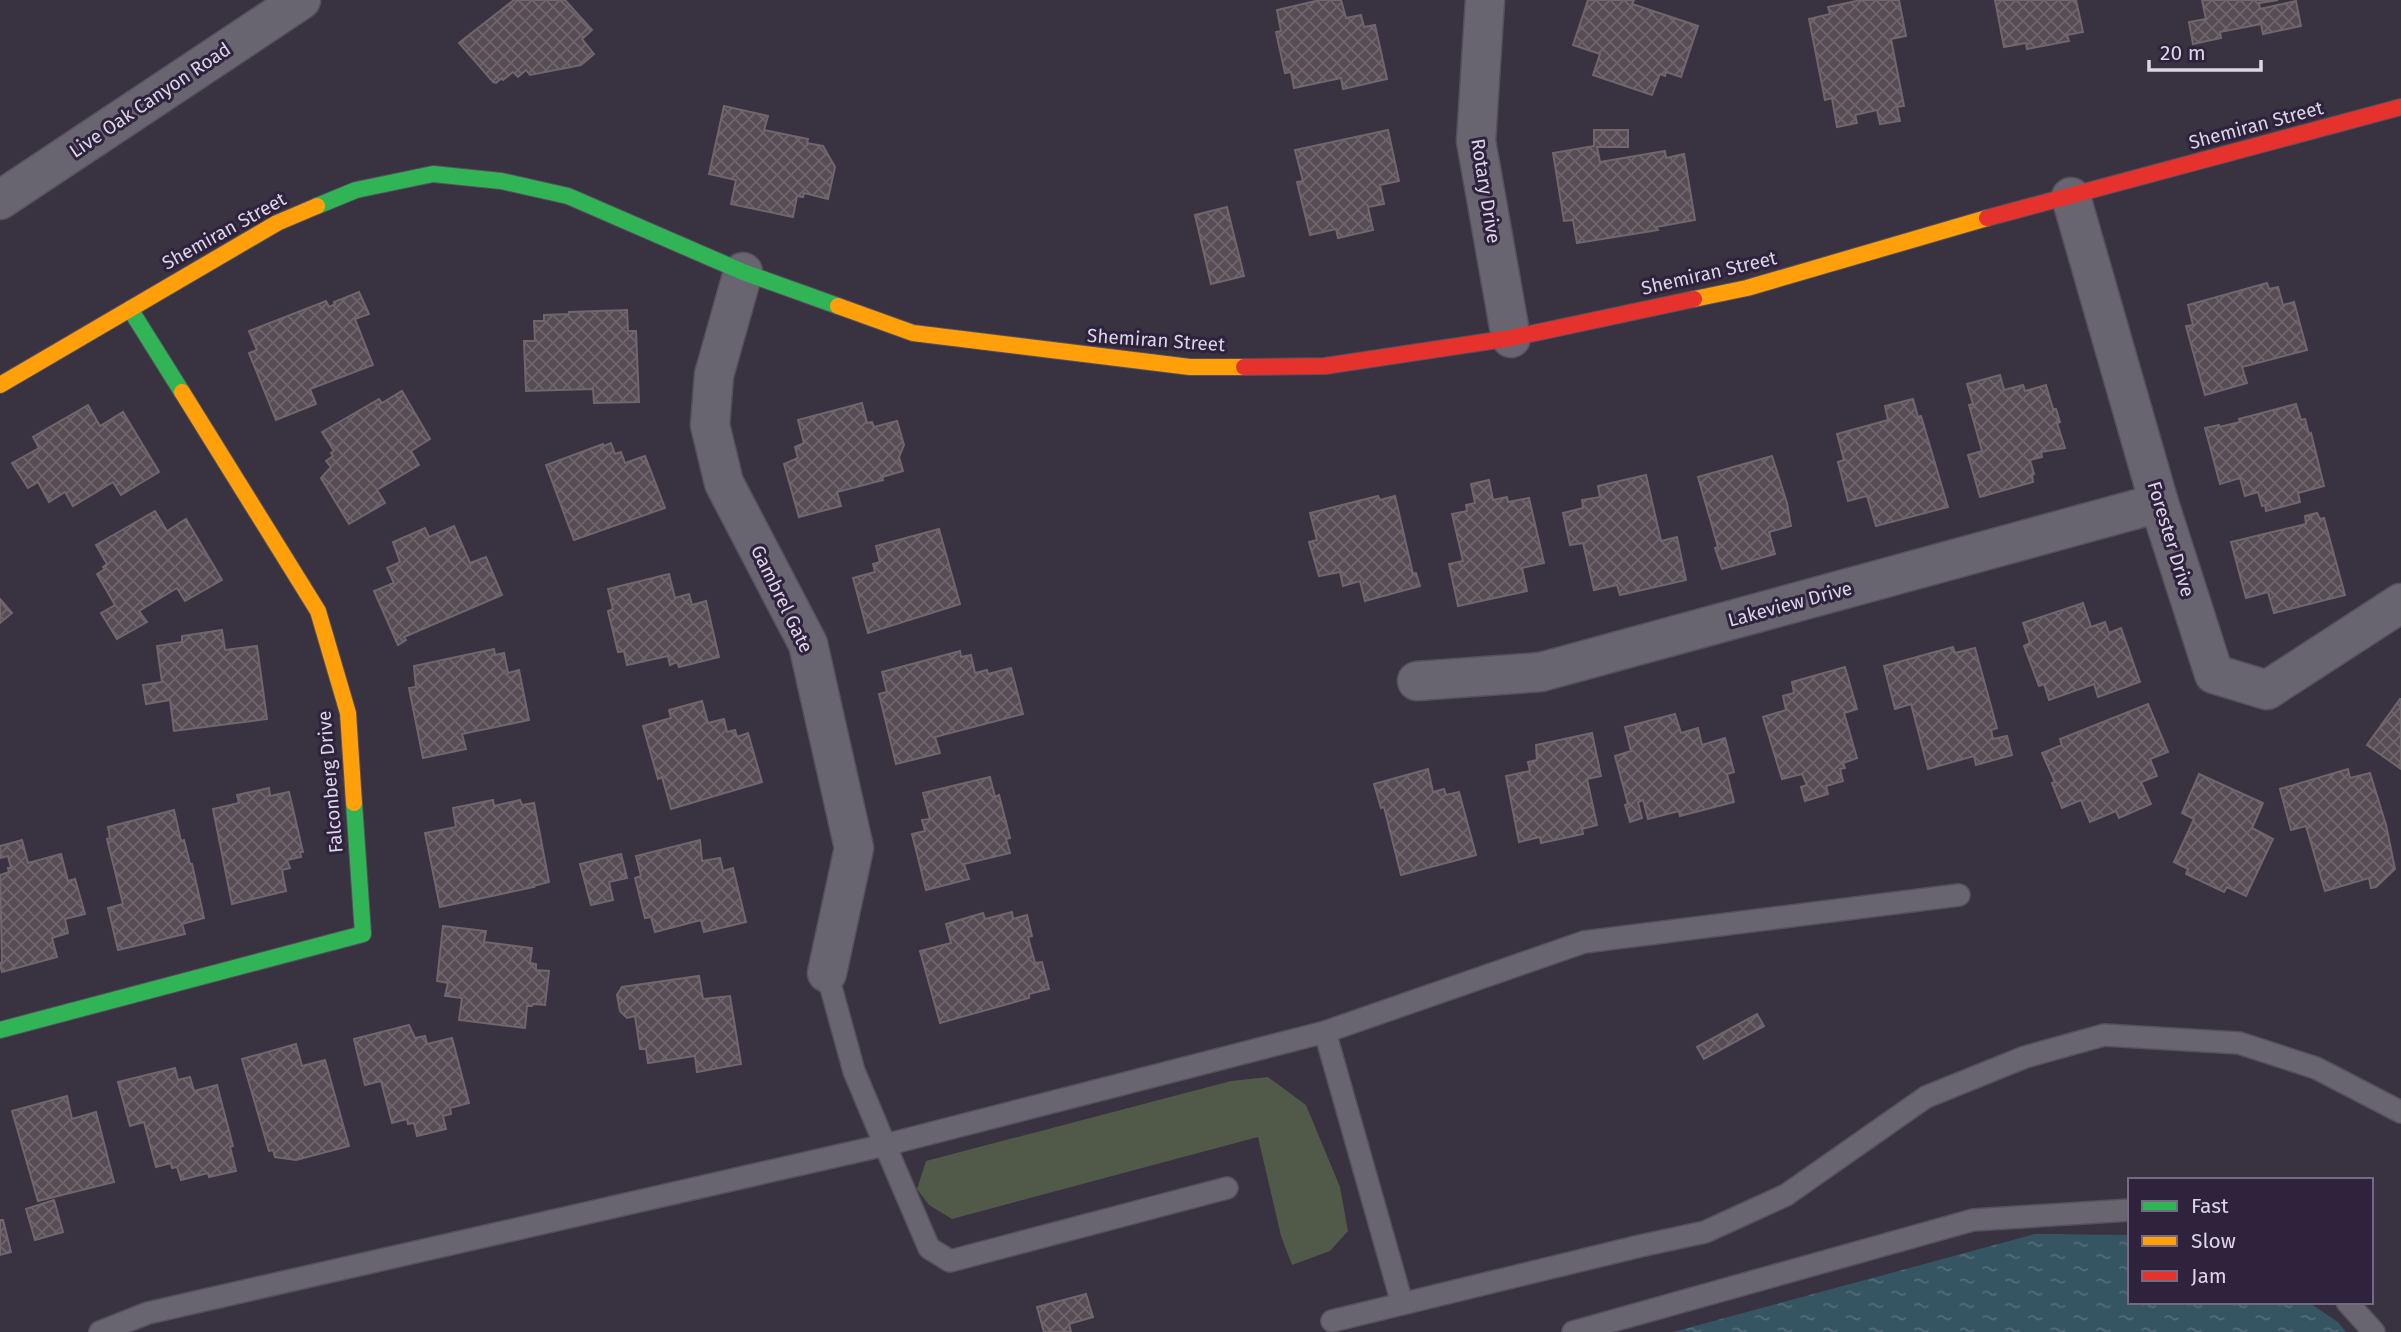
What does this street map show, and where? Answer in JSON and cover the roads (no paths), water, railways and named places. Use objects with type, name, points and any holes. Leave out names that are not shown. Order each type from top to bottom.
[{"type":"street","name":"Live Oak Canyon Road","points":[[0,200],[301,0]]},
{"type":"street","name":"Rotary Drive","points":[[1485,0],[1476,141],[1511,338]]},
{"type":"street","name":"Shemiran Street","points":[[0,385],[277,223],[356,190],[433,174],[501,181],[568,197],[744,272],[913,333],[1190,367],[1325,366],[1511,338],[1747,288],[1919,236],[2401,107]]},
{"type":"street","name":"Forester Drive","points":[[2071,197],[2159,503],[2214,674],[2267,690],[2401,603]]},
{"type":"street","name":"Gambrel Gate","points":[[744,272],[714,374],[710,425],[724,483],[808,644],[854,848],[827,973]]},
{"type":"street","name":"Falconberg Drive","points":[[0,1030],[363,933],[348,713],[318,611],[130,309]]},
{"type":"street","name":"Lakeview Drive","points":[[1418,681],[1541,672],[2159,503]]},
{"type":"lane","points":[[100,1332],[148,1313],[885,1145],[1325,1032],[1584,942],[1959,895]]},
{"type":"lane","points":[[827,973],[855,1071],[885,1145],[929,1248],[950,1261],[1227,1188]]},
{"type":"lane","points":[[1325,1032],[1402,1303]]},
{"type":"lane","points":[[1332,1321],[1705,1232],[1786,1195],[1926,1097],[2025,1058],[2104,1035],[2239,1043],[2316,1068],[2401,1112]]},
{"type":"lane","points":[[1573,1332],[1973,1220],[2128,1210]]},
{"type":"lane","points":[[2349,1304],[2374,1332]]},
{"type":"water","points":[[2035,1234],[2128,1235],[2128,1304],[2311,1304],[2338,1322],[2346,1332],[1673,1332]]}]
